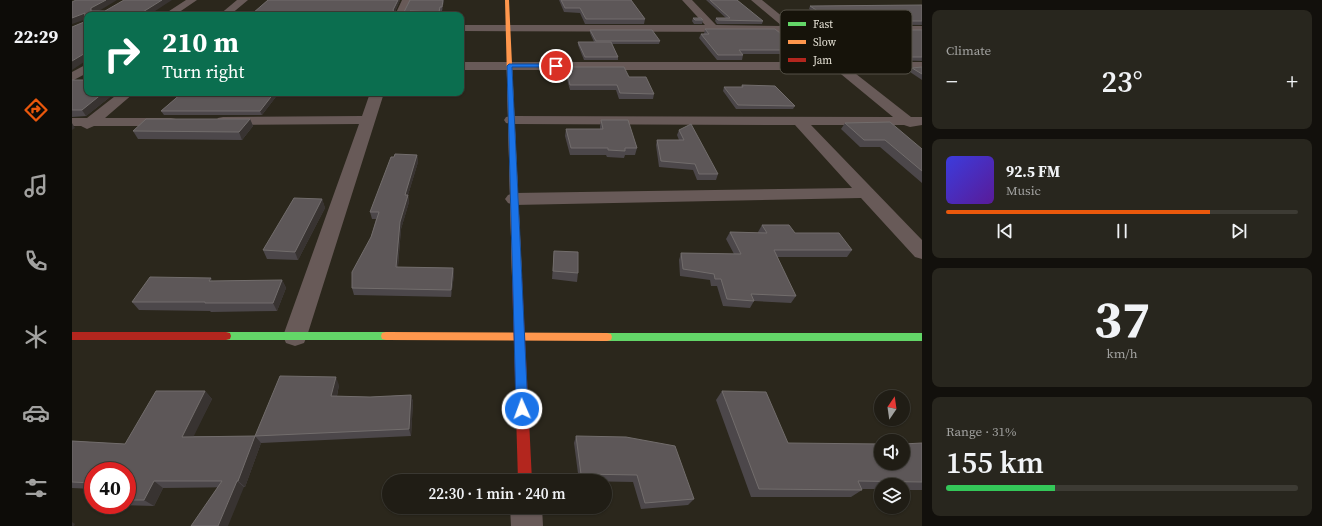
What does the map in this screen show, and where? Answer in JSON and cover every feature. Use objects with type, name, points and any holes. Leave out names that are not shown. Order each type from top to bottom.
[{"type":"street","points":[[173,12],[192,0]]},
{"type":"street","points":[[228,12],[243,0]]},
{"type":"street","points":[[401,12],[407,0]]},
{"type":"street","points":[[507,0],[525,474]]},
{"type":"street","points":[[687,0],[713,28]]},
{"type":"street","points":[[756,0],[780,19]]},
{"type":"street","points":[[464,28],[780,28]]},
{"type":"street","points":[[72,65],[84,66]]},
{"type":"street","points":[[464,66],[780,66]]},
{"type":"street","points":[[72,77],[84,68]]},
{"type":"street","points":[[849,74],[922,133]]},
{"type":"street","points":[[72,137],[123,96]]},
{"type":"street","points":[[294,336],[376,96]]},
{"type":"street","points":[[209,121],[368,120]]},
{"type":"street","points":[[511,120],[922,121]]},
{"type":"street","points":[[800,121],[922,252]]},
{"type":"street","points":[[72,122],[185,122]]},
{"type":"street","points":[[514,199],[867,193]]},
{"type":"street","points":[[72,336],[922,337]]},
{"type":"street","points":[[526,514],[527,526]]},
{"type":"building","points":[[76,0],[106,0],[91,8],[91,11],[105,11],[124,0],[162,0],[143,12],[84,12],[84,13],[72,18],[72,2]]},
{"type":"building","points":[[268,0],[398,0],[393,10],[394,12],[254,12]]},
{"type":"building","points":[[410,0],[443,0],[442,7],[440,7],[439,12],[404,12]]},
{"type":"building","points":[[561,0],[631,0],[645,19],[586,19],[580,8],[565,8]]},
{"type":"building","points":[[710,0],[737,0],[763,21],[718,20],[716,18],[730,18]]},
{"type":"building","points":[[922,5],[922,21],[912,21],[912,10],[816,10],[810,6]]},
{"type":"building","points":[[693,18],[701,18],[703,20],[695,20]]},
{"type":"building","points":[[84,22],[84,54],[72,61],[72,27]]},
{"type":"building","points":[[705,29],[775,29],[780,33],[780,50],[739,50],[743,55],[718,55],[701,34],[709,34]]},
{"type":"building","points":[[590,30],[652,30],[660,41],[596,41]]},
{"type":"building","points":[[912,30],[922,30],[922,57],[912,57]]},
{"type":"building","points":[[578,42],[611,42],[618,57],[585,57]]},
{"type":"building","points":[[566,67],[624,67],[629,77],[646,77],[654,94],[620,93],[617,85],[570,85]]},
{"type":"building","points":[[922,67],[922,74],[912,68]]},
{"type":"building","points":[[72,80],[84,80],[84,96],[99,96],[82,110],[72,110]]},
{"type":"building","points":[[742,85],[775,86],[795,106],[738,105],[724,87],[743,87]]},
{"type":"building","points":[[178,96],[272,96],[260,111],[161,111]]},
{"type":"building","points":[[146,119],[250,119],[239,132],[133,131]]},
{"type":"building","points":[[601,120],[628,120],[637,148],[625,148],[625,151],[608,150],[608,148],[571,148],[566,129],[603,129]]},
{"type":"building","points":[[890,122],[922,149],[922,171],[885,140],[864,140],[845,123]]},
{"type":"building","points":[[691,124],[718,174],[699,174],[695,164],[661,161],[657,140],[684,140],[679,130]]},
{"type":"building","points":[[395,154],[417,155],[405,195],[408,195],[400,222],[396,267],[453,268],[451,290],[352,288],[352,272],[371,237],[379,212],[370,212],[391,157],[394,157]]},
{"type":"building","points":[[294,198],[322,199],[295,252],[263,250]]},
{"type":"building","points":[[762,225],[789,225],[795,233],[839,233],[852,250],[774,250],[796,296],[751,294],[754,301],[727,299],[721,279],[715,279],[714,274],[683,269],[681,253],[741,254],[730,232],[767,233]]},
{"type":"building","points":[[554,251],[578,252],[578,273],[553,271]]},
{"type":"building","points":[[150,277],[211,278],[209,281],[282,280],[273,303],[132,302]]},
{"type":"building","points":[[280,376],[336,377],[331,396],[370,397],[411,395],[409,429],[255,436]]},
{"type":"building","points":[[156,391],[205,391],[182,437],[255,436],[238,481],[218,526],[191,526],[222,481],[154,481],[144,500],[136,500],[136,462],[84,462],[84,483],[72,482],[72,441],[125,444]]},
{"type":"building","points":[[722,391],[766,392],[788,443],[874,444],[874,470],[910,470],[910,444],[922,443],[922,482],[910,482],[910,478],[874,478],[874,481],[858,481],[862,490],[759,489]]},
{"type":"building","points":[[576,436],[626,437],[675,446],[694,499],[645,503],[637,475],[581,474]]},
{"type":"traffic: fast","points":[[226,336],[386,336]]},
{"type":"traffic: fast","points":[[607,337],[922,337]]},
{"type":"traffic: slow","points":[[507,0],[517,277]]},
{"type":"traffic: slow","points":[[386,336],[607,337]]},
{"type":"traffic: jam","points":[[517,277],[525,474]]},
{"type":"traffic: jam","points":[[72,336],[226,336]]},
{"type":"route","points":[[522,409],[509,66],[556,66]]}]
